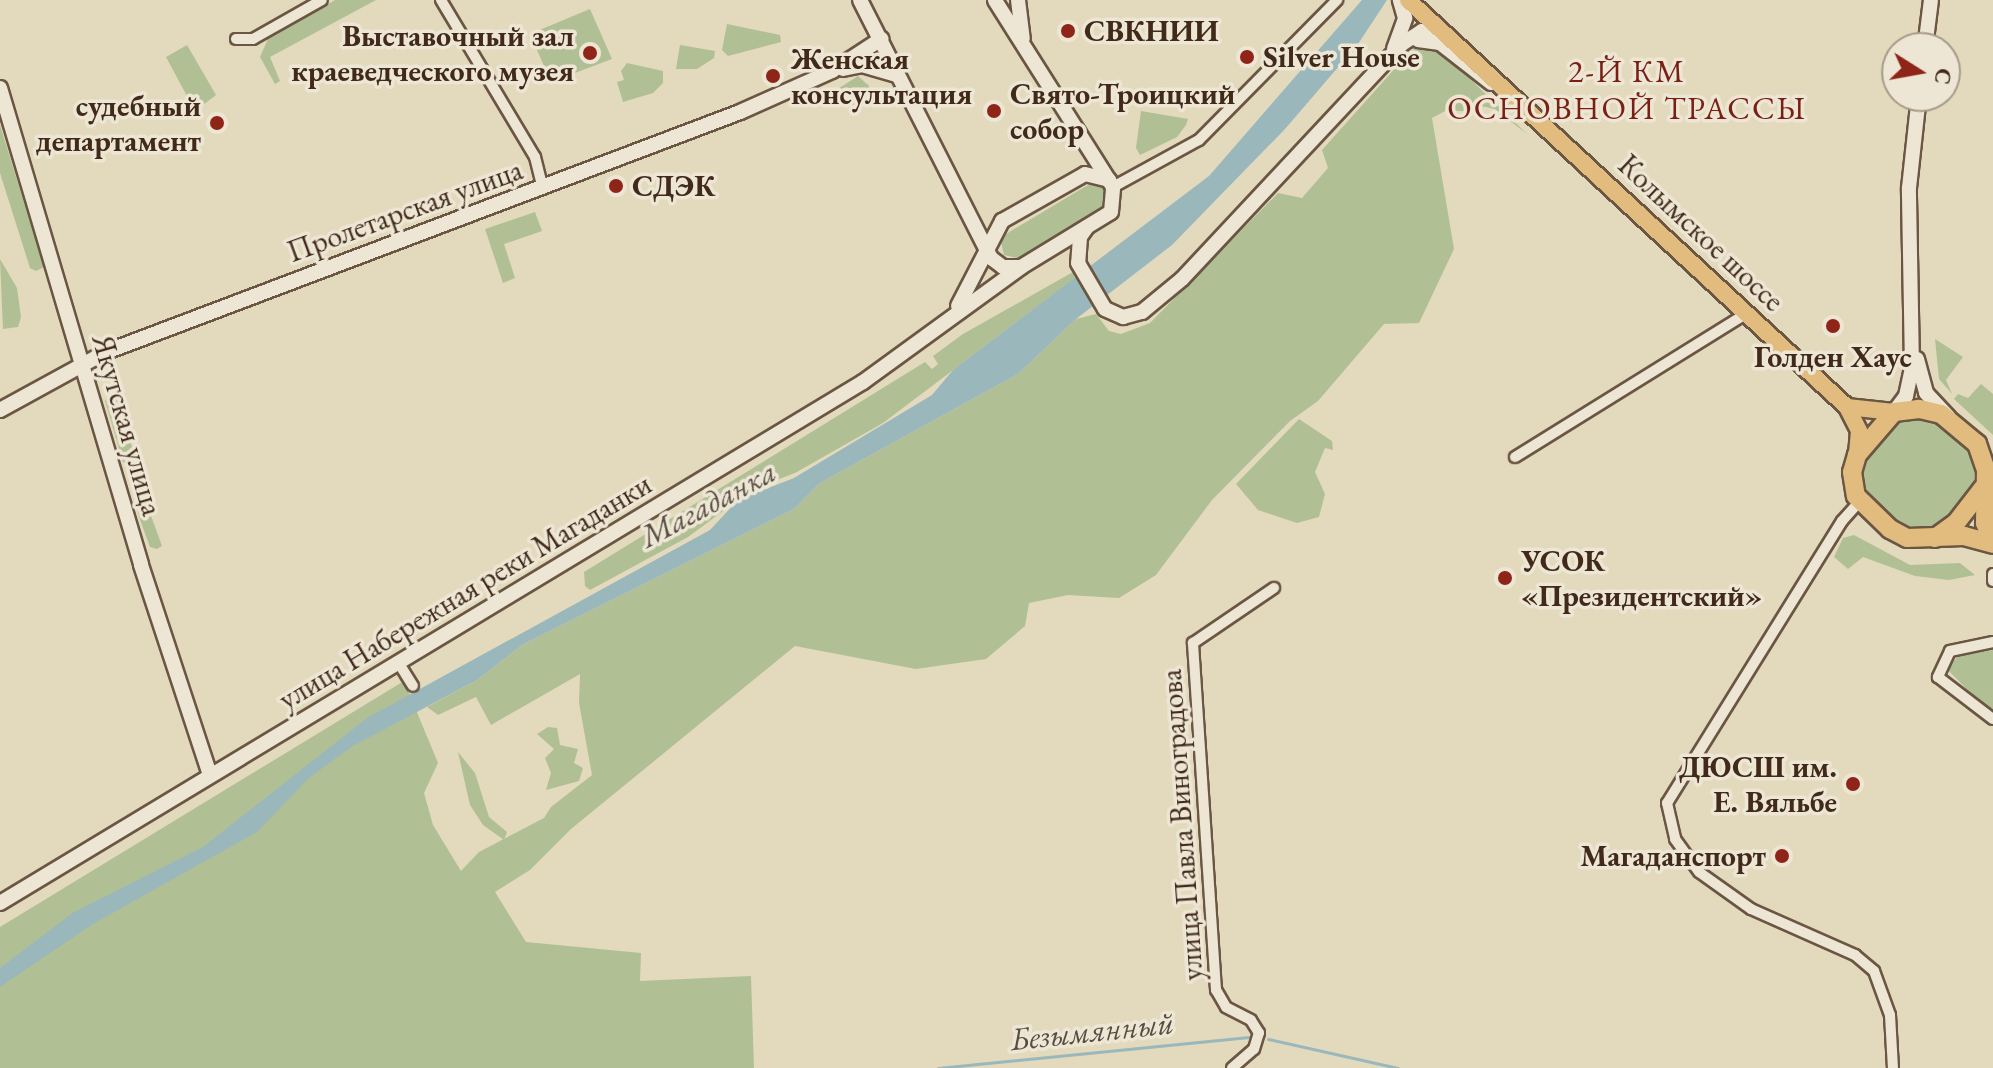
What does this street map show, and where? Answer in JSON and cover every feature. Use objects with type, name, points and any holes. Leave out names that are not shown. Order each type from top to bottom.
[{"type":"highway","points":[[1926,409],[1951,419],[1973,440],[1982,454],[1985,523],[1993,542],[1970,537],[1929,539],[1895,533],[1860,501],[1852,477],[1857,455],[1894,412],[1926,409]]},
{"type":"highway","points":[[1929,539],[1950,529],[1985,488]]},
{"type":"main road","name":"Колымское шоссе","points":[[1404,2],[1446,34],[1847,407]]},
{"type":"main road","points":[[1847,407],[1894,412]]},
{"type":"main road","points":[[1847,407],[1859,431],[1857,455]]},
{"type":"street","points":[[236,39],[253,39],[322,0]]},
{"type":"street","points":[[441,0],[535,157],[543,188]]},
{"type":"street","points":[[860,0],[896,75],[969,209],[988,253],[999,266],[1027,263],[1060,253],[1078,263],[1105,309],[1129,317],[1160,300],[1388,60],[1419,33],[1446,34]]},
{"type":"street","points":[[995,0],[1111,184]]},
{"type":"street","points":[[1018,0],[1023,44]]},
{"type":"street","points":[[1111,184],[1199,140],[1337,0]]},
{"type":"street","points":[[1927,32],[1931,0]]},
{"type":"street","points":[[1388,60],[1401,34],[1404,2]]},
{"type":"street","name":"Пролетарская улица","points":[[832,71],[881,39]]},
{"type":"street","points":[[1388,60],[1412,42],[1432,40],[1511,94]]},
{"type":"street","name":"Пролетарская улица","points":[[0,410],[82,362],[543,188],[832,71],[862,65],[896,75]]},
{"type":"street","name":"Якутская улица","points":[[0,88],[143,573],[210,775]]},
{"type":"street","points":[[1894,412],[1909,389],[1912,348],[1909,188],[1917,112]]},
{"type":"street","points":[[1076,178],[1086,165],[1086,146]]},
{"type":"street","points":[[969,209],[983,219],[1002,221],[1076,178],[1097,173],[1111,184]]},
{"type":"street","name":"улица Набережная реки Магаданки","points":[[0,903],[863,382],[1027,263],[1102,219],[1114,207],[1111,184]]},
{"type":"street","name":"улица Набережная реки Магаданки","points":[[951,316],[988,253],[989,237],[1002,221]]},
{"type":"street","points":[[1078,263],[1080,237],[1088,227]]},
{"type":"street","points":[[1515,457],[1746,314]]},
{"type":"street","points":[[1912,348],[1926,393],[1951,419]]},
{"type":"street","points":[[1973,440],[1993,456]]},
{"type":"street","points":[[1860,501],[1842,521],[1667,803],[1675,839],[1699,872],[1751,909],[1855,955],[1879,977],[1890,1015],[1893,1068]]},
{"type":"street","points":[[1993,574],[1993,581]]},
{"type":"street","name":"улица Павла Виноградова","points":[[1232,1068],[1254,1049],[1259,1033],[1251,1020],[1226,1007],[1216,990],[1193,643],[1274,588]]},
{"type":"street","points":[[1993,642],[1950,651],[1938,677],[1993,719]]},
{"type":"street","points":[[398,662],[413,686]]},
{"type":"green space","points":[[335,0],[376,0],[270,57],[280,81],[275,84],[260,57],[268,39]]},
{"type":"green space","points":[[590,9],[612,59],[551,82],[530,34]]},
{"type":"green space","points":[[727,24],[780,35],[781,42],[728,56],[722,50]]},
{"type":"green space","points":[[1433,43],[1527,134],[1495,109],[1481,106],[1473,112],[1447,110],[1432,118],[1454,249],[1419,323],[1384,324],[1318,401],[1290,421],[1212,500],[1156,575],[1119,598],[1068,595],[1029,603],[1025,626],[986,659],[916,669],[795,646],[571,829],[530,870],[495,892],[526,942],[641,953],[640,981],[751,976],[754,1068],[0,1068],[0,927],[404,681],[438,763],[424,793],[433,825],[461,871],[479,852],[544,818],[551,807],[592,775],[579,703],[580,674],[491,725],[476,697],[438,715],[427,707],[477,680],[522,645],[794,509],[820,483],[1018,374],[1076,319],[1096,314],[1109,331],[1121,334],[1150,323],[1278,193],[1302,198],[1328,168],[1322,150],[1418,45]]},
{"type":"green space","points":[[187,45],[216,95],[195,111],[166,57]]},
{"type":"green space","points":[[680,45],[715,51],[714,58],[697,69],[676,69]]},
{"type":"green space","points":[[627,63],[663,71],[663,83],[653,93],[623,102],[617,82],[624,80],[621,71]]},
{"type":"green space","points":[[858,76],[869,86],[867,104],[811,106]]},
{"type":"green space","points":[[1141,111],[1188,119],[1177,137],[1140,155],[1136,148]]},
{"type":"green space","points":[[0,125],[44,267],[36,271],[30,268],[0,173]]},
{"type":"green space","points":[[1098,184],[1106,190],[1105,209],[1021,259],[1004,255],[1001,242],[1006,234],[1088,185]]},
{"type":"green space","points":[[535,212],[542,231],[504,244],[515,278],[503,283],[485,229]]},
{"type":"green space","points":[[0,259],[17,288],[21,317],[18,327],[3,329]]},
{"type":"green space","points":[[1073,272],[1075,278],[883,423],[795,473],[753,489],[688,537],[590,590],[585,586],[584,572],[925,362],[932,369],[938,364],[933,356],[963,334]]},
{"type":"green space","points":[[1935,339],[1963,357],[1946,380],[1952,394],[1939,379]]},
{"type":"green space","points":[[1981,384],[1993,394],[1993,435],[1954,399],[1958,394],[1968,398]]},
{"type":"green space","points":[[110,394],[116,396],[126,426],[135,458],[132,466],[123,462],[105,401]]},
{"type":"green space","points":[[1904,415],[1932,418],[1967,446],[1976,465],[1973,488],[1932,530],[1900,526],[1863,491],[1859,476],[1870,444]]},
{"type":"green space","points":[[1299,419],[1332,441],[1333,450],[1325,448],[1315,472],[1325,494],[1319,517],[1297,523],[1258,510],[1236,484]]},
{"type":"green space","points":[[142,491],[162,546],[157,549],[150,547],[139,517],[135,495]]},
{"type":"green space","points":[[1854,535],[1910,565],[1960,563],[1975,575],[1949,580],[1915,576],[1863,557],[1848,569],[1834,557],[1843,538]]},
{"type":"green space","points":[[1993,650],[1993,716],[1947,669],[1958,656]]},
{"type":"green space","points":[[548,727],[557,728],[560,745],[578,749],[574,763],[583,768],[579,781],[546,790],[551,773],[545,758],[554,749],[537,734]]},
{"type":"green space","points":[[458,752],[475,773],[489,817],[507,832],[504,840],[483,825],[470,805]]},
{"type":"water","points":[[1362,0],[1387,0],[1358,44],[1285,129],[1172,245],[1076,319],[1018,374],[820,483],[794,509],[522,645],[477,680],[353,746],[310,777],[257,832],[93,924],[0,987],[0,968],[74,912],[203,847],[367,718],[710,530],[738,500],[794,478],[932,395],[953,370],[1209,176]]},
{"type":"waterway","name":"Безымянный","points":[[938,1068],[1251,1037]]},
{"type":"waterway","name":"Безымянный","points":[[1268,1039],[1398,1068]]},
{"type":"place","name":"СВКНИИ","points":[[1068,31]]},
{"type":"place","name":"Выставочный зал краеведческого музея","points":[[590,53]]},
{"type":"place","name":"Silver House","points":[[1247,57]]},
{"type":"place","name":"Женская консультация","points":[[773,76]]},
{"type":"place","name":"Свято-Троицкий собор","points":[[994,111]]},
{"type":"place","name":"судебный департамент","points":[[217,123]]},
{"type":"place","name":"СДЭК","points":[[616,186]]},
{"type":"place","name":"Голден Хаус","points":[[1833,326]]},
{"type":"place","name":"УСОК «Президентский»","points":[[1505,578]]},
{"type":"place","name":"ДЮСШ им. Е. Вяльбе","points":[[1853,784]]},
{"type":"place","name":"Магаданспорт","points":[[1782,856]]},
{"type":"district","name":"2-Й КМ ОСНОВНОЙ ТРАССЫ","points":[[1627,90]]},
{"type":"water label","name":"Магаданка","points":[[708,504]]}]
